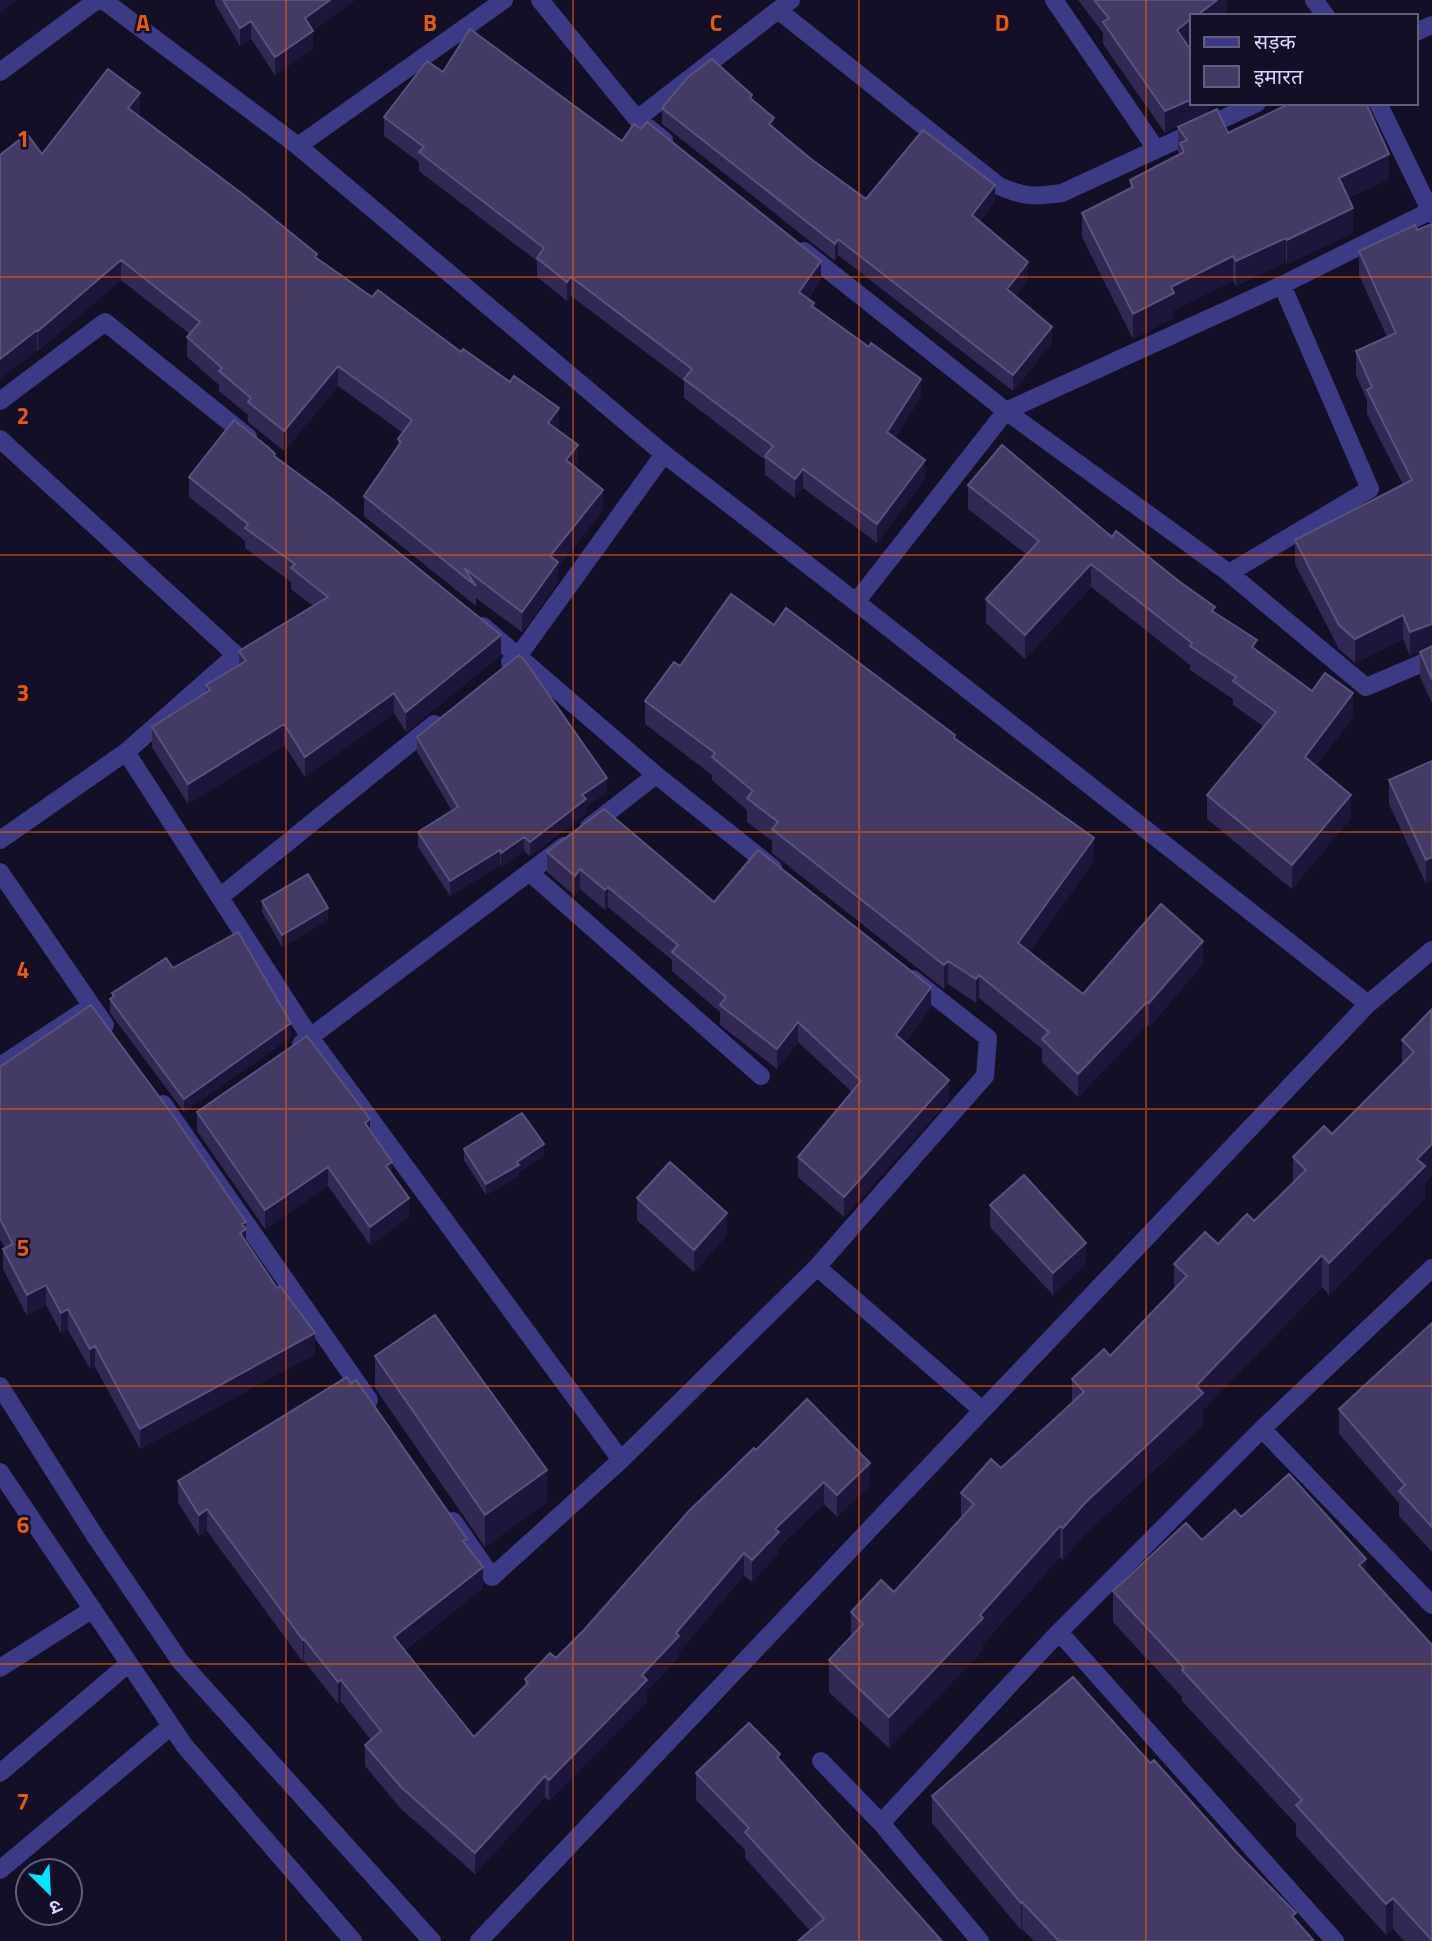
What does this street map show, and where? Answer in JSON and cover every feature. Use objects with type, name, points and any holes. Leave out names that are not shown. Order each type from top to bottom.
[{"type":"street","points":[[0,72],[97,0]]},
{"type":"street","points":[[103,0],[298,146],[664,454],[1368,1004]]},
{"type":"street","points":[[298,146],[504,0]]},
{"type":"street","points":[[540,0],[637,119],[681,153]]},
{"type":"street","points":[[1054,0],[1156,149]]},
{"type":"street","points":[[637,119],[784,5],[999,186],[1018,194],[1035,197],[1062,193],[1253,105]]},
{"type":"street","points":[[856,602],[1006,411],[1282,285],[1432,211],[1379,105]]},
{"type":"street","points":[[789,239],[1006,411],[1229,573],[1366,688],[1432,659]]},
{"type":"street","points":[[1229,573],[1370,489],[1282,285]]},
{"type":"street","points":[[0,401],[105,322],[258,445]]},
{"type":"street","points":[[0,439],[236,655],[126,752],[0,840]]},
{"type":"street","points":[[498,673],[519,655],[664,454]]},
{"type":"street","points":[[465,611],[656,775],[784,877]]},
{"type":"street","points":[[220,897],[444,716]]},
{"type":"street","points":[[126,752],[310,1037],[621,1460]]},
{"type":"street","points":[[289,1052],[656,775]]},
{"type":"street","points":[[0,872],[116,1039]]},
{"type":"street","points":[[529,872],[761,1076]]},
{"type":"street","points":[[479,1941],[1368,1004],[1432,950]]},
{"type":"street","points":[[445,1510],[492,1577],[621,1460],[817,1267],[985,1076],[988,1038],[902,970]]},
{"type":"street","points":[[0,1066],[91,1006]]},
{"type":"street","points":[[156,1094],[187,1124],[383,1420]]},
{"type":"street","points":[[817,1267],[982,1410]]},
{"type":"street","points":[[881,1823],[1059,1632],[1262,1429],[1432,1268]]},
{"type":"street","points":[[0,1386],[95,1536],[180,1661],[432,1941]]},
{"type":"street","points":[[1262,1429],[1432,1605]]},
{"type":"street","points":[[0,1472],[170,1727],[353,1941]]},
{"type":"street","points":[[0,1668],[93,1609]]},
{"type":"street","points":[[1059,1632],[1335,1941]]},
{"type":"street","points":[[0,1773],[128,1664]]},
{"type":"street","points":[[0,1870],[170,1727]]},
{"type":"street","points":[[821,1761],[881,1823],[980,1941]]},
{"type":"building","points":[[223,0],[330,0],[305,18],[313,31],[275,57],[251,21],[240,28]]},
{"type":"building","points":[[1094,0],[1217,0],[1199,14],[1190,14],[1190,20],[1177,30],[1190,49],[1190,100],[1165,111],[1103,22],[1109,18]]},
{"type":"building","points":[[470,29],[622,141],[634,124],[641,129],[647,122],[821,261],[799,292],[814,303],[812,306],[869,347],[871,343],[921,379],[887,432],[925,460],[877,524],[803,469],[795,479],[765,456],[773,446],[684,379],[692,369],[571,277],[567,282],[537,258],[544,248],[419,152],[424,147],[384,117],[427,61],[443,72]]},
{"type":"building","points":[[712,59],[774,118],[769,124],[866,199],[923,130],[995,185],[972,215],[1028,262],[1007,289],[1052,327],[1013,375],[838,239],[835,244],[662,108],[688,77]]},
{"type":"building","points":[[108,69],[140,93],[128,108],[244,195],[317,254],[315,257],[372,297],[378,290],[461,352],[463,349],[510,382],[514,376],[559,408],[548,423],[578,445],[566,460],[603,490],[550,556],[558,562],[522,612],[464,568],[476,586],[364,496],[401,442],[398,439],[412,420],[338,366],[284,431],[248,402],[251,398],[219,371],[222,368],[187,337],[200,322],[121,260],[38,331],[0,359],[0,155],[27,134],[42,154]]},
{"type":"building","points":[[1287,105],[1367,105],[1389,154],[1339,178],[1353,208],[1236,261],[1233,256],[1171,287],[1174,293],[1133,314],[1082,213],[1133,187],[1130,180],[1184,152],[1180,143],[1187,140],[1178,127],[1217,109],[1228,133]]},
{"type":"building","points":[[1432,224],[1432,624],[1410,632],[1403,615],[1355,639],[1339,625],[1295,540],[1412,480],[1367,390],[1372,387],[1356,351],[1396,333],[1359,251],[1415,225],[1417,230]]},
{"type":"building","points":[[234,420],[269,448],[274,456],[331,498],[501,635],[406,712],[394,693],[305,757],[284,724],[188,784],[152,727],[210,690],[206,685],[246,661],[239,651],[328,597],[291,568],[295,564],[245,528],[248,524],[189,477]]},
{"type":"building","points":[[1002,445],[1112,537],[1116,531],[1215,607],[1212,611],[1257,640],[1252,647],[1312,691],[1325,673],[1353,693],[1305,757],[1351,795],[1292,865],[1207,795],[1276,712],[1233,681],[1236,677],[1190,646],[1192,643],[1091,564],[1025,635],[986,599],[1039,541],[968,485]]},
{"type":"building","points":[[731,594],[774,625],[786,608],[955,735],[954,738],[1094,838],[1018,943],[1083,994],[1161,904],[1203,941],[1149,1003],[1147,1002],[1078,1074],[1042,1039],[1049,1032],[979,975],[976,979],[948,961],[944,965],[772,829],[778,822],[747,798],[753,791],[712,757],[715,753],[645,701],[674,662],[680,666]]},
{"type":"building","points":[[1432,646],[1432,679],[1420,652]]},
{"type":"building","points":[[519,655],[607,778],[582,795],[586,799],[530,842],[524,837],[450,881],[418,832],[458,807],[417,737]]},
{"type":"building","points":[[1432,761],[1432,857],[1426,860],[1389,780]]},
{"type":"building","points":[[604,809],[714,902],[758,850],[931,987],[896,1035],[949,1080],[844,1197],[798,1157],[861,1081],[798,1022],[777,1049],[720,1005],[726,997],[672,952],[678,945],[608,887],[605,890],[580,869],[575,876],[547,852]]},
{"type":"building","points":[[308,874],[328,908],[282,935],[262,901]]},
{"type":"building","points":[[238,932],[291,1023],[184,1099],[110,999],[114,996],[112,993],[166,958],[173,968]]},
{"type":"building","points":[[91,1005],[172,1114],[246,1222],[242,1224],[246,1229],[240,1233],[277,1288],[280,1286],[315,1333],[140,1429],[95,1346],[90,1349],[68,1309],[61,1313],[46,1285],[27,1295],[3,1249],[13,1244],[0,1219],[0,1067]]},
{"type":"building","points":[[1431,1010],[1432,1144],[1417,1159],[1425,1166],[1329,1263],[1322,1255],[1196,1386],[1203,1393],[1085,1503],[1063,1528],[1060,1526],[980,1615],[983,1618],[889,1717],[829,1660],[863,1624],[851,1612],[881,1580],[894,1592],[974,1504],[961,1493],[991,1459],[1001,1468],[1084,1392],[1072,1379],[1104,1349],[1110,1356],[1187,1276],[1174,1264],[1205,1232],[1218,1244],[1247,1214],[1254,1221],[1306,1170],[1293,1157],[1324,1126],[1332,1134],[1414,1052],[1402,1040]]},
{"type":"building","points":[[307,1036],[370,1119],[365,1123],[392,1162],[386,1166],[409,1198],[370,1227],[328,1167],[265,1210],[197,1112]]},
{"type":"building","points":[[522,1113],[544,1144],[517,1162],[519,1165],[486,1184],[464,1149]]},
{"type":"building","points":[[670,1162],[727,1213],[694,1250],[637,1198]]},
{"type":"building","points":[[1024,1175],[1086,1243],[1053,1273],[990,1205]]},
{"type":"building","points":[[435,1315],[547,1470],[485,1515],[375,1356]]},
{"type":"building","points":[[1432,1323],[1432,1527],[1399,1491],[1405,1485],[1339,1409]]},
{"type":"building","points":[[347,1377],[351,1384],[356,1380],[467,1539],[463,1541],[483,1567],[394,1637],[474,1737],[528,1683],[525,1679],[550,1653],[556,1658],[584,1630],[689,1511],[807,1399],[870,1463],[837,1495],[824,1482],[775,1529],[779,1532],[752,1560],[744,1553],[676,1633],[679,1636],[642,1675],[647,1680],[549,1780],[545,1776],[475,1853],[401,1787],[365,1745],[381,1731],[341,1680],[338,1682],[303,1640],[207,1509],[199,1515],[178,1481]]},
{"type":"building","points":[[1289,1474],[1366,1559],[1359,1565],[1432,1645],[1432,1940],[1393,1898],[1386,1904],[1296,1805],[1302,1800],[1113,1591],[1186,1523],[1202,1540],[1235,1510],[1241,1517]]},
{"type":"building","points":[[1073,1677],[1150,1763],[1154,1760],[1238,1854],[1296,1913],[1292,1916],[1314,1941],[1059,1941],[1021,1903],[932,1796]]},
{"type":"building","points":[[749,1723],[780,1754],[777,1757],[942,1941],[798,1941],[824,1919],[745,1832],[749,1828],[696,1773]]}]
